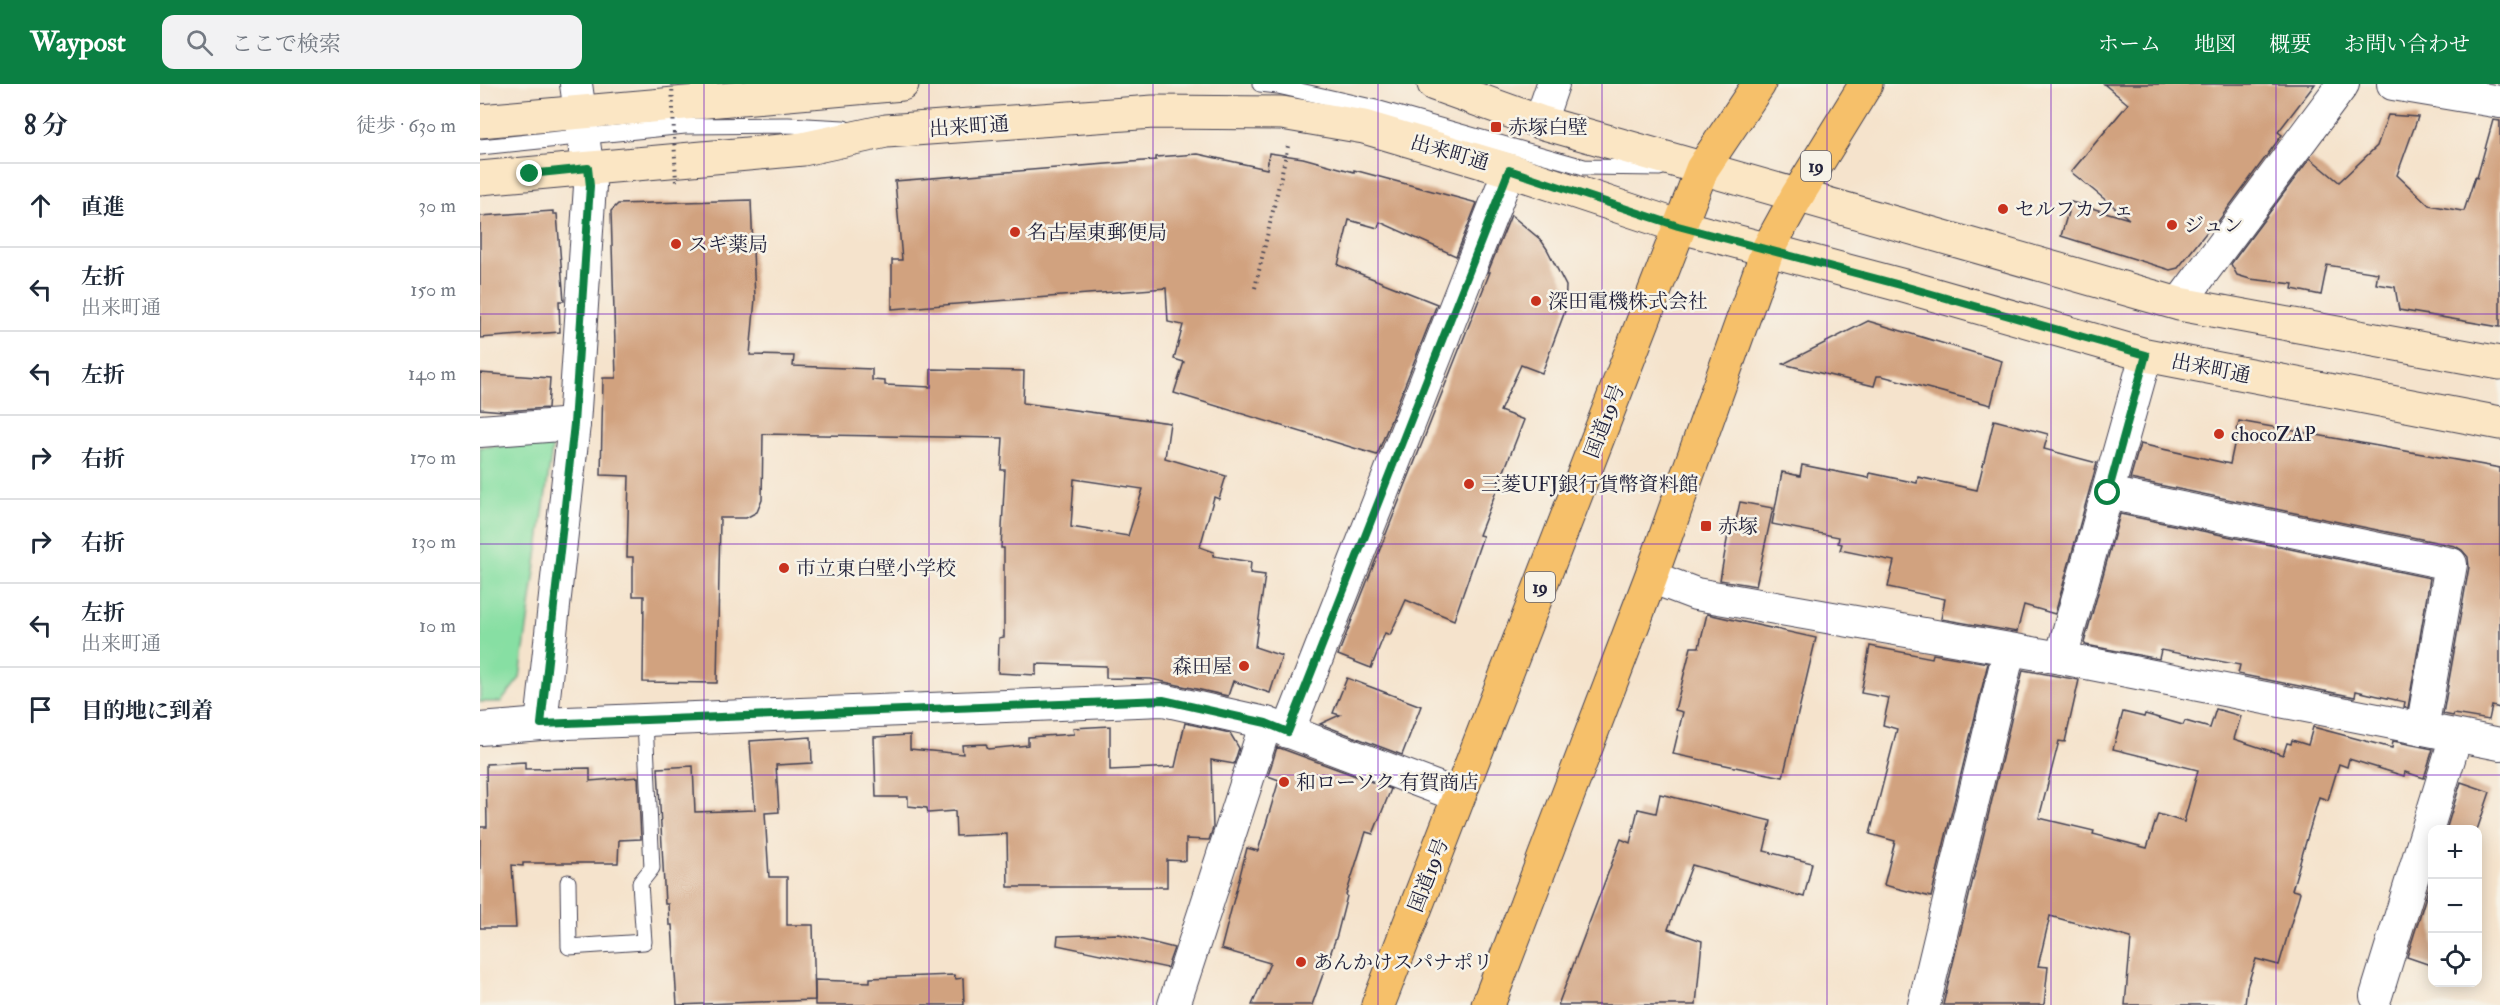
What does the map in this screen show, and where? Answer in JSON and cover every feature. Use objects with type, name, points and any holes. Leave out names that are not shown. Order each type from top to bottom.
[{"type":"highway","name":"国道19号","points":[[1378,1005],[1678,226],[1702,169],[1760,84]]},
{"type":"highway","name":"19","points":[[1488,1005],[1651,577],[1768,249],[1797,196],[1866,84]]},
{"type":"main road","points":[[480,121],[902,84]]},
{"type":"main road","points":[[1434,84],[1540,122],[2179,304],[2500,363]]},
{"type":"main road","name":"出来町通","points":[[480,178],[802,149],[886,131],[1153,112],[1282,113],[1364,127],[1509,170],[1678,226],[2146,355],[2500,423]]},
{"type":"street","points":[[1540,122],[1553,84]]},
{"type":"street","points":[[2179,304],[2343,84]]},
{"type":"street","points":[[2393,84],[2500,102]]},
{"type":"street","points":[[541,724],[574,424],[590,186],[579,111]]},
{"type":"street","points":[[1174,1005],[1277,728],[1509,170]]},
{"type":"street","points":[[2061,658],[2146,355]]},
{"type":"street","points":[[480,431],[574,424]]},
{"type":"street","points":[[2108,493],[2451,564],[2422,729]]},
{"type":"street","points":[[1651,577],[1696,594],[2009,651],[2061,658],[2500,744]]},
{"type":"street","points":[[1924,1005],[2009,651]]},
{"type":"street","points":[[480,729],[541,724],[645,722],[1163,700],[1277,728],[1459,796]]},
{"type":"street","points":[[2376,996],[2456,736]]},
{"type":"lane","points":[[1260,84],[1376,108],[1584,167],[1702,169]]},
{"type":"lane","points":[[480,147],[579,111],[685,126],[788,124],[886,131]]},
{"type":"lane","points":[[568,882],[569,947],[644,942],[640,883],[652,868],[645,722]]},
{"type":"path","points":[[672,84],[676,184]]},
{"type":"path","points":[[1255,288],[1288,145]]},
{"type":"green space","points":[[553,442],[520,678],[501,702],[480,702],[480,447]]},
{"type":"building","points":[[2104,84],[2315,84],[2278,132],[2282,135],[2214,227],[2213,224],[2178,268],[2170,270],[2061,236],[2071,202],[2129,219],[2071,172],[2128,104]]},
{"type":"building","points":[[2388,115],[2418,117],[2397,175],[2429,205],[2462,211],[2464,211],[2475,177],[2477,178],[2493,120],[2500,121],[2500,327],[2399,310],[2395,287],[2376,284],[2378,273],[2327,265],[2321,295],[2292,289],[2293,284],[2250,279],[2237,275],[2231,264],[2310,158],[2339,182],[2377,146]]},
{"type":"building","points":[[1269,153],[1303,158],[1354,172],[1354,170],[1477,203],[1456,256],[1380,222],[1378,228],[1349,220],[1338,265],[1437,304],[1377,455],[1174,393],[1184,362],[1174,359],[1183,325],[1168,322],[1166,288],[892,309],[892,260],[902,260],[895,181],[1156,160],[1156,157],[1198,154],[1267,169]]},
{"type":"building","points":[[751,200],[755,299],[750,355],[794,356],[793,366],[872,369],[872,380],[885,381],[885,385],[931,387],[931,369],[1024,371],[1023,403],[1170,423],[1165,458],[1226,476],[1219,499],[1214,497],[1200,547],[1214,552],[1213,556],[1251,562],[1250,573],[1265,575],[1255,647],[1282,656],[1270,693],[1233,681],[1228,696],[1151,679],[1106,678],[1106,666],[1036,664],[1036,675],[998,673],[999,638],[1004,637],[1004,548],[1001,548],[1005,470],[1001,470],[1003,438],[763,434],[762,500],[757,512],[746,518],[720,518],[717,683],[643,682],[644,596],[633,596],[633,557],[627,557],[629,476],[601,475],[603,378],[616,378],[611,211],[618,204]],"holes":[[[1074,479],[1143,489],[1128,536],[1071,527]]]},
{"type":"building","points":[[553,211],[553,214],[557,214],[564,301],[559,301],[560,332],[480,338],[480,216]]},
{"type":"building","points":[[1511,215],[1541,240],[1547,249],[1566,286],[1565,311],[1542,373],[1521,365],[1500,411],[1524,420],[1479,535],[1483,536],[1454,620],[1406,600],[1390,635],[1385,633],[1371,668],[1338,655]]},
{"type":"building","points":[[1868,321],[2002,361],[1991,405],[1882,376],[1877,376],[1874,386],[1783,364]]},
{"type":"building","points":[[480,373],[550,378],[548,408],[504,411],[480,409]]},
{"type":"building","points":[[1994,420],[2048,434],[2044,449],[2097,463],[2055,614],[2024,605],[2017,632],[1941,619],[1945,599],[1888,587],[1894,561],[1840,550],[1842,544],[1838,543],[1839,537],[1772,524],[1782,472],[1800,476],[1802,465],[1869,478],[1870,473],[1917,483],[1918,477],[1977,490]]},
{"type":"building","points":[[2239,421],[2500,468],[2500,708],[2492,706],[2489,720],[2443,714],[2469,567],[2468,557],[2462,550],[2455,546],[2130,479],[2140,444],[2230,464]]},
{"type":"building","points":[[1740,502],[1773,508],[1756,586],[1720,580],[1730,523],[1735,525]]},
{"type":"building","points":[[2120,514],[2430,578],[2408,708],[2404,707],[2405,702],[2356,691],[2355,697],[2238,674],[2240,665],[2161,650],[2159,659],[2086,645],[2084,643]]},
{"type":"building","points":[[1707,614],[1816,638],[1783,777],[1673,754],[1683,712],[1675,710],[1691,647],[1699,647]]},
{"type":"building","points":[[1870,646],[1932,658],[1933,654],[1988,663],[1931,897],[1884,885],[1895,841],[1870,834],[1897,729],[1883,725],[1889,698],[1861,693]]},
{"type":"building","points":[[2023,670],[2079,680],[2065,742],[2059,741],[2039,818],[2094,831],[2093,834],[2147,848],[2158,814],[2184,822],[2198,770],[2113,749],[2123,712],[2144,717],[2145,714],[2183,725],[2185,721],[2210,728],[2216,709],[2241,716],[2234,739],[2283,755],[2287,743],[2291,744],[2292,740],[2308,745],[2313,727],[2392,748],[2393,741],[2433,749],[2424,778],[2405,772],[2404,776],[2349,759],[2347,767],[2339,764],[2328,800],[2319,797],[2292,890],[2300,892],[2279,965],[2256,959],[2247,987],[2245,1005],[2125,1005],[2131,938],[2050,916],[2038,966],[2048,967],[2044,1005],[1943,1005]]},
{"type":"building","points":[[1347,678],[1421,706],[1402,755],[1320,724],[1340,715],[1333,713]]},
{"type":"building","points":[[1185,723],[1230,733],[1239,748],[1234,764],[1211,760],[1213,828],[1209,840],[1186,839],[1186,861],[1167,860],[1167,887],[1008,887],[1007,834],[956,836],[955,811],[928,813],[927,808],[908,806],[908,797],[876,797],[874,737],[910,735],[910,749],[963,754],[962,745],[986,744],[988,749],[1028,745],[1028,737],[1074,734],[1073,728],[1110,726],[1110,770],[1175,767]]},
{"type":"building","points":[[811,737],[812,763],[776,765],[779,812],[765,813],[769,877],[787,877],[787,925],[813,925],[815,1000],[677,1005],[672,925],[669,925],[668,904],[665,904],[658,768],[693,766],[695,812],[755,810],[750,741]]},
{"type":"building","points":[[1277,747],[1391,789],[1373,834],[1366,832],[1346,895],[1337,935],[1312,1005],[1252,1005],[1270,963],[1221,949],[1247,848],[1258,851],[1279,780],[1268,776]]},
{"type":"building","points":[[525,762],[525,769],[590,768],[590,781],[638,777],[641,839],[619,840],[618,863],[512,865],[516,928],[480,928],[480,827],[487,827],[486,764]]},
{"type":"building","points":[[2461,782],[2490,792],[2479,825],[2448,825]]},
{"type":"building","points":[[1660,794],[1771,821],[1764,851],[1812,863],[1804,897],[1692,865],[1668,929],[1702,941],[1696,1005],[1558,1005],[1621,839],[1630,843],[1638,809],[1656,813]]},
{"type":"building","points":[[2428,890],[2428,964],[2407,957]]},
{"type":"building","points":[[1119,934],[1174,948],[1167,968],[1057,945],[1058,936]]},
{"type":"building","points":[[954,975],[956,979],[963,978],[964,1005],[815,1005],[815,980],[870,982],[870,978]]},
{"type":"place","name":"赤塚白壁","points":[[1496,127]]},
{"type":"place","name":"セルフカフェ","points":[[2003,209]]},
{"type":"place","name":"ジュン","points":[[2172,225]]},
{"type":"place","name":"名古屋東郵便局","points":[[1015,232]]},
{"type":"place","name":"スギ薬局","points":[[676,244]]},
{"type":"place","name":"深田電機株式会社","points":[[1536,301]]},
{"type":"place","name":"chocoZAP","points":[[2219,434]]},
{"type":"place","name":"三菱UFJ銀行貨幣資料館","points":[[1469,484]]},
{"type":"place","name":"赤塚","points":[[1706,526]]},
{"type":"place","name":"市立東白壁小学校","points":[[784,568]]},
{"type":"place","name":"森田屋","points":[[1244,666]]},
{"type":"place","name":"和ローソク 有賀商店","points":[[1284,782]]},
{"type":"place","name":"あんかけスパナポリ","points":[[1301,962]]},
{"type":"route","points":[[530,174],[588,168],[590,186],[574,424],[541,724],[645,722],[1163,700],[1266,723],[1288,732],[1509,170],[1678,226],[1904,286],[2146,355],[2108,493]]}]
